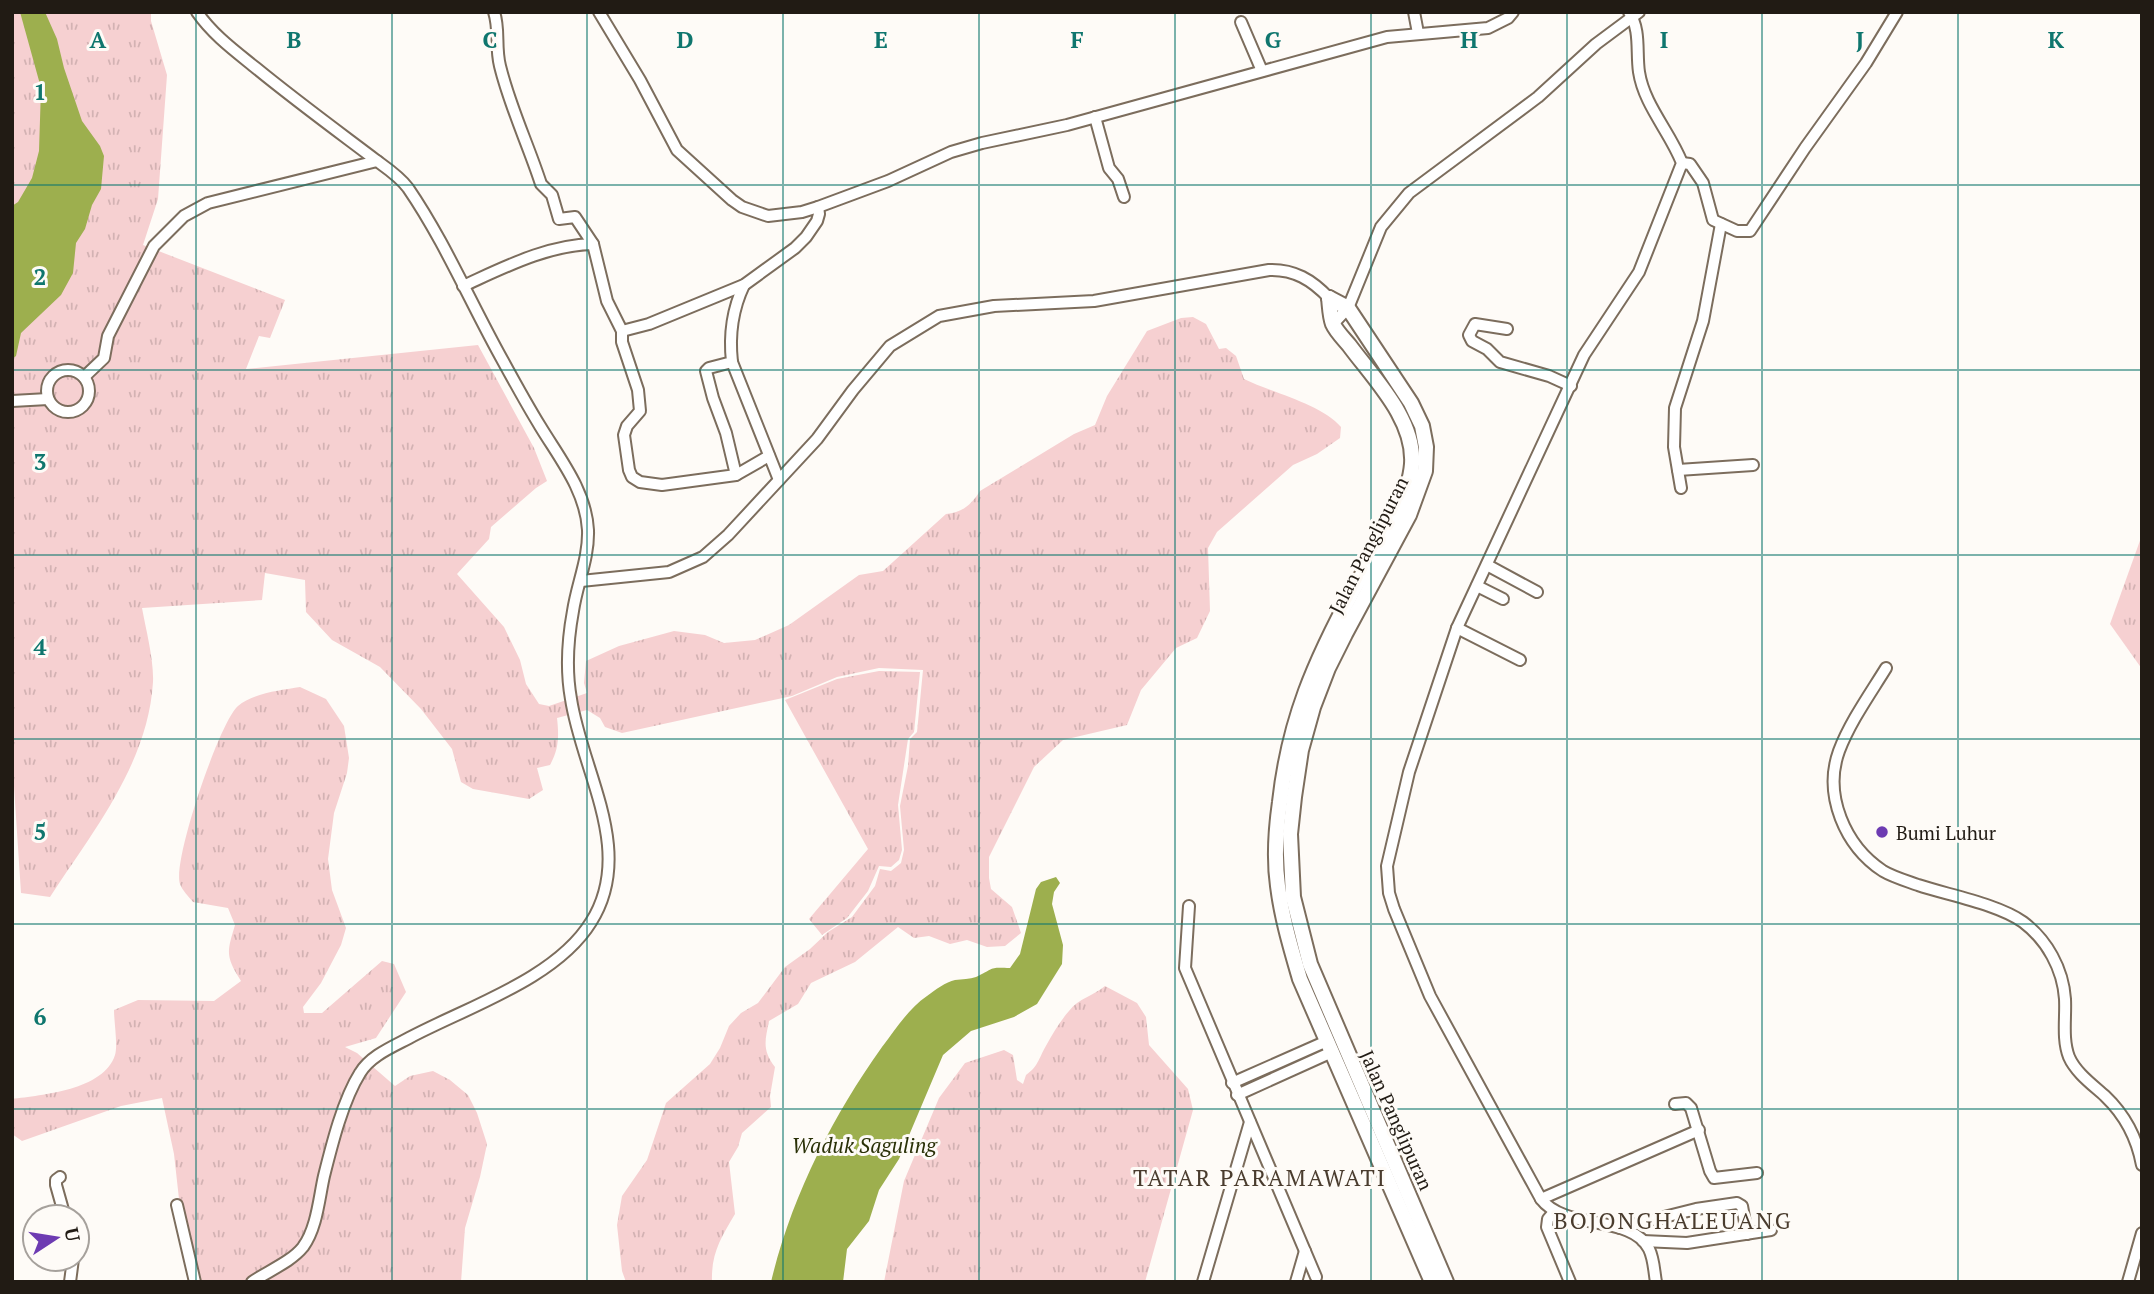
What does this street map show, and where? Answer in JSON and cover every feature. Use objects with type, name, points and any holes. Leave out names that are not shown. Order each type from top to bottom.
[{"type":"main road","name":"Jalan Panglipuran","points":[[1329,298],[1348,308],[1412,403],[1422,426],[1426,447],[1425,471],[1415,503],[1302,696],[1289,741],[1278,814],[1278,885],[1287,937],[1300,979],[1330,1047],[1446,1282]]},
{"type":"main road","name":"Jalan Panglipuran","points":[[1329,298],[1333,324],[1402,419],[1410,444],[1412,464],[1396,513],[1340,630],[1301,750],[1290,834],[1293,897],[1310,964],[1432,1282]]},
{"type":"street","points":[[197,12],[207,27],[221,40],[405,184],[432,226],[508,370],[581,496],[588,530],[581,581],[573,611],[570,698],[610,847],[608,880],[601,903],[591,923],[568,951],[526,979],[390,1048],[361,1070],[348,1097],[326,1171],[314,1224],[305,1245],[296,1254],[253,1282]]},
{"type":"street","points":[[494,12],[498,28],[495,48],[507,94],[541,184],[552,195],[559,219],[575,217],[593,244],[607,301],[622,331],[622,342],[638,390],[640,411],[627,426],[624,435],[632,477],[640,482],[662,485],[736,475],[769,456]]},
{"type":"street","points":[[599,12],[640,80],[670,139],[693,165],[732,200],[768,216],[818,207],[888,181],[951,152],[1008,136],[1095,117],[1387,37],[1488,28],[1508,18],[1513,12]]},
{"type":"street","points":[[1414,12],[1418,33]]},
{"type":"street","points":[[1682,163],[1690,164],[1697,171],[1713,220],[1737,231],[1746,232],[1753,227],[1866,63],[1897,12]]},
{"type":"street","points":[[1634,14],[1640,76],[1647,97],[1682,163],[1639,272],[1584,355],[1457,628],[1409,772],[1390,852],[1387,879],[1394,909],[1430,996],[1541,1199],[1554,1212],[1620,1228],[1643,1241],[1686,1243],[1771,1230]]},
{"type":"street","points":[[1333,324],[1348,308],[1381,227],[1409,193],[1538,97],[1596,44],[1634,14]]},
{"type":"street","points":[[1241,22],[1262,71]]},
{"type":"street","points":[[1095,117],[1109,168],[1118,179],[1124,197]]},
{"type":"street","points":[[84,377],[104,358],[108,336],[154,246],[184,216],[208,203],[377,161]]},
{"type":"street","points":[[622,331],[649,324],[744,285],[795,248],[817,221],[818,207]]},
{"type":"street","points":[[1681,488],[1673,433],[1675,408],[1704,313],[1721,224]]},
{"type":"street","points":[[463,286],[527,258],[569,246],[593,244]]},
{"type":"street","points":[[581,581],[669,572],[703,557],[728,535],[817,439],[890,346],[939,316],[994,306],[1094,301],[1269,270],[1284,270],[1300,275],[1318,286],[1329,298]]},
{"type":"street","points":[[744,285],[732,324],[732,362],[779,480]]},
{"type":"street","points":[[1507,329],[1475,324],[1469,335],[1472,341],[1488,349],[1500,362],[1549,376],[1571,386]]},
{"type":"street","points":[[732,362],[709,368],[706,373],[726,433],[736,475]]},
{"type":"street","points":[[71,370],[84,377],[89,387],[88,397],[78,410],[60,411],[48,399],[48,383],[55,374],[71,370]]},
{"type":"street","points":[[12,401],[48,399]]},
{"type":"street","points":[[1678,470],[1752,465]]},
{"type":"street","points":[[1487,565],[1537,592]]},
{"type":"street","points":[[1477,586],[1503,599]]},
{"type":"street","points":[[1457,628],[1520,660]]},
{"type":"street","points":[[1886,668],[1839,752],[1832,782],[1841,820],[1852,841],[1885,873],[2012,915],[2037,935],[2053,958],[2062,982],[2065,1034],[2070,1058],[2125,1119],[2136,1142],[2142,1165]]},
{"type":"street","points":[[1189,906],[1185,968],[1316,1276]]},
{"type":"street","points":[[1232,1083],[1330,1047]]},
{"type":"street","points":[[1237,1094],[1330,1047]]},
{"type":"street","points":[[1675,1104],[1689,1105],[1714,1178],[1757,1173]]},
{"type":"street","points":[[1203,1282],[1250,1122]]},
{"type":"street","points":[[1541,1199],[1699,1130]]},
{"type":"street","points":[[60,1177],[56,1180],[56,1185],[61,1203]]},
{"type":"street","points":[[1620,1228],[1696,1209],[1737,1203],[1742,1206],[1747,1234]]},
{"type":"street","points":[[177,1205],[195,1282]]},
{"type":"street","points":[[1554,1212],[1548,1219],[1547,1227],[1570,1282]]},
{"type":"street","points":[[2128,1282],[2142,1233]]},
{"type":"street","points":[[1643,1241],[1651,1255],[1656,1282]]},
{"type":"street","points":[[1296,1282],[1305,1251]]},
{"type":"green space","points":[[12,12],[151,12],[151,21],[167,75],[158,199],[143,245],[285,300],[270,338],[259,336],[246,369],[478,345],[534,448],[547,481],[491,527],[489,539],[457,574],[504,627],[520,660],[526,684],[539,704],[549,706],[587,693],[584,683],[586,661],[619,646],[674,631],[705,635],[724,643],[755,640],[789,625],[859,575],[883,571],[946,514],[962,510],[980,491],[1074,434],[1095,425],[1107,396],[1147,331],[1181,318],[1193,317],[1206,324],[1219,349],[1226,348],[1236,356],[1244,379],[1309,405],[1341,427],[1340,438],[1317,454],[1293,465],[1217,532],[1208,548],[1210,611],[1197,638],[1176,648],[1141,690],[1127,725],[1063,740],[1034,767],[989,857],[991,889],[1012,907],[1021,933],[1005,946],[987,947],[967,940],[950,944],[929,936],[914,938],[898,927],[855,962],[811,983],[798,1004],[769,1021],[766,1045],[775,1067],[771,1107],[742,1133],[729,1162],[735,1214],[715,1254],[712,1282],[626,1282],[622,1271],[617,1225],[622,1196],[647,1160],[666,1103],[710,1064],[729,1026],[741,1013],[758,1003],[785,967],[828,932],[852,917],[875,886],[880,869],[891,871],[901,863],[904,850],[900,806],[910,739],[917,732],[923,670],[879,668],[837,677],[792,696],[622,733],[605,727],[600,718],[587,710],[557,718],[558,742],[553,759],[550,765],[537,768],[543,790],[529,799],[473,789],[461,782],[452,749],[421,709],[380,667],[332,640],[306,612],[305,580],[265,573],[262,600],[142,608],[153,682],[149,712],[130,769],[100,822],[50,897],[21,893],[12,756]]},
{"type":"green space","points":[[2142,535],[2142,669],[2110,624]]},
{"type":"green space","points":[[879,671],[920,672],[914,732],[908,739],[898,805],[902,850],[899,860],[891,867],[879,866],[868,891],[847,918],[822,935],[809,919],[868,849],[785,700],[837,679]]},
{"type":"green space","points":[[300,687],[326,699],[344,726],[349,758],[334,813],[328,859],[332,890],[346,928],[341,945],[321,983],[303,1007],[304,1013],[322,1013],[382,961],[394,964],[406,992],[376,1038],[345,1047],[357,1053],[395,1086],[410,1076],[433,1071],[450,1080],[468,1095],[477,1113],[487,1144],[465,1228],[461,1282],[199,1282],[179,1199],[174,1154],[162,1098],[121,1106],[22,1141],[12,1134],[12,1099],[71,1089],[98,1076],[109,1067],[116,1051],[114,1010],[138,1000],[214,1001],[241,981],[229,954],[235,925],[228,908],[193,902],[184,891],[180,884],[179,870],[183,849],[199,792],[230,717],[238,706],[251,698]]},
{"type":"green space","points":[[1105,986],[1137,1003],[1146,1017],[1149,1045],[1188,1089],[1193,1110],[1145,1282],[884,1282],[904,1181],[939,1098],[965,1063],[1004,1050],[1013,1055],[1017,1080],[1023,1084],[1026,1075],[1036,1065],[1066,1015],[1077,1003]]},
{"type":"water","points":[[20,12],[45,12],[57,39],[82,121],[104,156],[101,189],[92,205],[85,229],[76,243],[73,273],[61,295],[21,333],[16,356],[12,359],[12,206],[18,202],[32,178],[39,151],[41,88]]},
{"type":"water","name":"Waduk Saguling","points":[[1056,877],[1060,883],[1054,892],[1052,904],[1063,945],[1062,964],[1037,1004],[1014,1017],[971,1031],[943,1055],[899,1159],[879,1190],[869,1221],[847,1249],[843,1282],[771,1282],[790,1220],[815,1159],[846,1101],[882,1047],[914,1007],[941,986],[955,980],[976,977],[992,969],[1010,968],[1020,954],[1036,889],[1041,882]]},
{"type":"place","name":"Bumi Luhur","points":[[1882,832]]},
{"type":"district","name":"TATAR PARAMAWATI","points":[[1260,1177]]},
{"type":"district","name":"BOJONGHALEUANG","points":[[1673,1220]]}]
